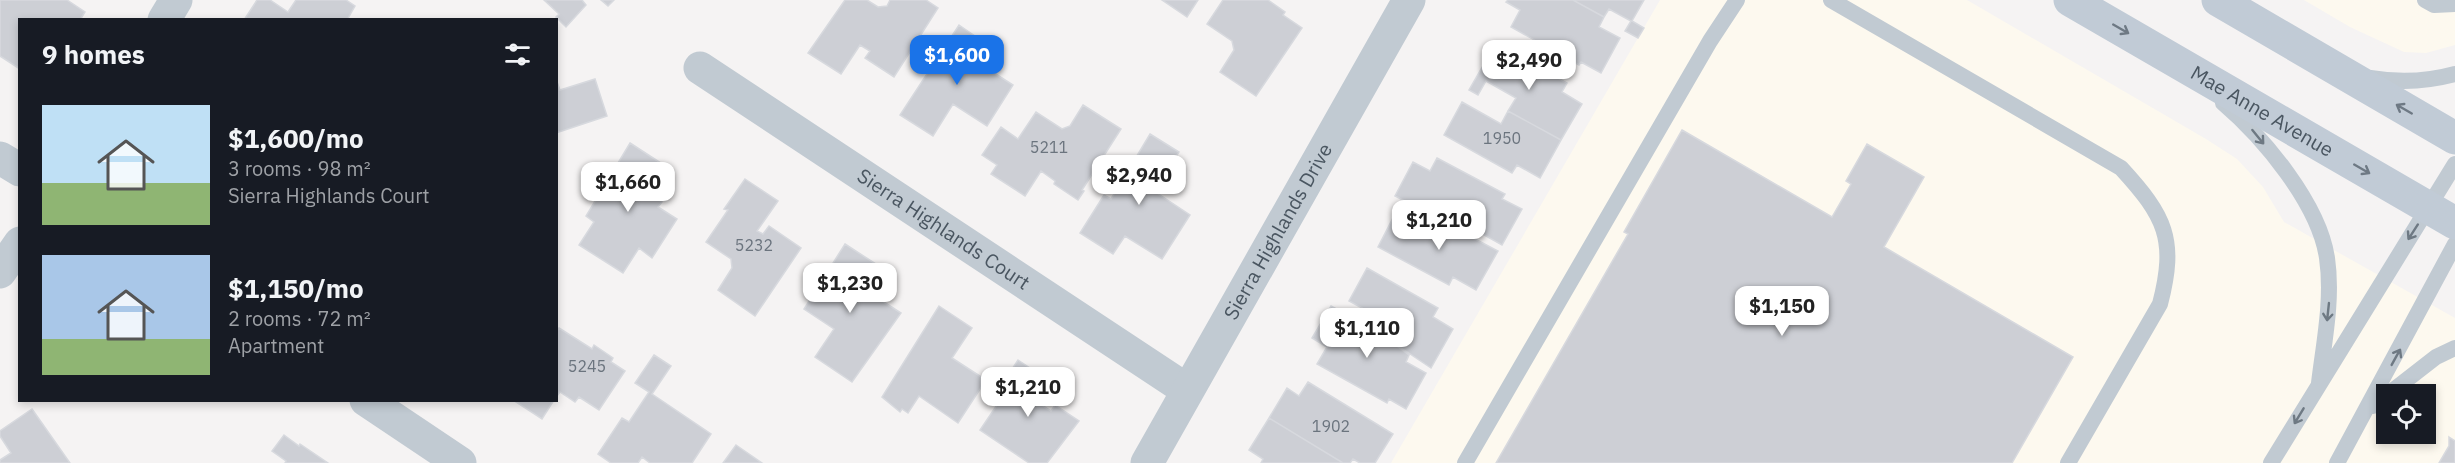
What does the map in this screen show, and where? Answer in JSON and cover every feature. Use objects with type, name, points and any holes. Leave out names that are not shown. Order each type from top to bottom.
[{"type":"main road","name":"Mae Anne Avenue","points":[[2070,0],[2442,215]]},
{"type":"main road","points":[[2217,0],[2455,138]]},
{"type":"street","points":[[165,18],[176,0]]},
{"type":"street","name":"Sierra Highlands Drive","points":[[1147,463],[1409,0]]},
{"type":"street","name":"Sierra Highlands Court","points":[[700,68],[1187,390]]},
{"type":"street","points":[[0,158],[18,169]]},
{"type":"street","points":[[0,272],[18,246]]},
{"type":"street","points":[[369,402],[460,463]]},
{"type":"lane","points":[[1465,463],[1704,51],[1737,0]]},
{"type":"lane","points":[[1831,0],[2121,168],[2147,197],[2162,224],[2168,252],[2166,280],[2160,304],[2068,463]]},
{"type":"lane","points":[[2425,0],[2434,5],[2455,4]]},
{"type":"lane","points":[[2168,56],[2248,124],[2283,168],[2313,216],[2327,257],[2329,299],[2319,382]]},
{"type":"lane","points":[[2343,73],[2394,82],[2433,80],[2455,74]]},
{"type":"lane","points":[[2271,463],[2319,382],[2442,215],[2455,165]]},
{"type":"lane","points":[[2337,463],[2455,244]]},
{"type":"lane","points":[[2365,412],[2412,374],[2436,357],[2455,348]]},
{"type":"shaded area","points":[[1660,0],[1967,0],[2237,159],[2263,187],[2284,222],[2455,318],[2455,463],[1391,463]]},
{"type":"shaded area","points":[[2304,0],[2455,0],[2455,45],[2426,53],[2404,52],[2350,27]]},
{"type":"building","points":[[0,0],[67,0],[85,12],[81,18],[18,18],[18,68],[0,56]]},
{"type":"building","points":[[257,0],[270,0],[288,12],[296,0],[346,0],[355,6],[348,18],[245,18]]},
{"type":"building","points":[[544,0],[582,0],[586,5],[566,27],[556,17],[559,14]]},
{"type":"building","points":[[601,0],[614,0],[608,6]]},
{"type":"building","points":[[845,0],[867,0],[878,7],[887,6],[890,0],[926,0],[938,8],[894,77],[865,58],[870,51],[860,45],[841,74],[808,53]]},
{"type":"building","points":[[1162,0],[1198,0],[1187,17]]},
{"type":"building","points":[[1223,0],[1268,0],[1285,12],[1283,15],[1302,28],[1256,96],[1220,72],[1234,50],[1232,41],[1207,24]]},
{"type":"building","points":[[1508,0],[1573,0],[1604,17],[1599,27],[1620,38],[1601,73],[1581,62],[1579,65],[1511,27],[1520,10],[1506,2]]},
{"type":"building","points":[[1573,0],[1644,0],[1632,21],[1644,28],[1638,38],[1625,31],[1631,21],[1609,9],[1604,17]]},
{"type":"building","points":[[959,25],[985,43],[974,60],[1013,85],[987,126],[953,104],[933,136],[900,115]]},
{"type":"building","points":[[1496,43],[1567,83],[1562,92],[1582,104],[1561,140],[1508,111],[1516,98],[1486,81],[1478,95],[1469,90]]},
{"type":"building","points":[[595,79],[607,116],[558,132],[558,84],[560,90]]},
{"type":"building","points":[[1462,102],[1501,124],[1508,111],[1561,140],[1540,178],[1517,165],[1512,173],[1444,135]]},
{"type":"building","points":[[1083,105],[1121,129],[1078,200],[1054,184],[1055,181],[1041,171],[1025,196],[991,174],[997,165],[982,155],[1001,127],[1018,139],[1036,112],[1062,129],[1070,126]]},
{"type":"building","points":[[1682,130],[1832,217],[1851,184],[1846,181],[1867,144],[1924,177],[1884,247],[2073,357],[2012,463],[1496,463],[1628,234],[1624,232]]},
{"type":"building","points":[[1150,134],[1179,152],[1154,191],[1190,215],[1162,259],[1125,236],[1113,254],[1080,233],[1104,195],[1111,199]]},
{"type":"building","points":[[630,143],[664,165],[647,191],[662,202],[658,207],[677,219],[652,258],[639,248],[623,273],[579,245],[594,222],[586,216]]},
{"type":"building","points":[[1437,158],[1505,194],[1502,199],[1522,209],[1502,245],[1479,232],[1475,239],[1395,196],[1413,162],[1430,171]]},
{"type":"building","points":[[745,179],[778,201],[757,231],[763,234],[769,226],[801,248],[755,316],[718,290],[732,268],[731,259],[706,242],[728,210],[724,209]]},
{"type":"building","points":[[1396,212],[1436,234],[1443,222],[1498,251],[1476,290],[1453,277],[1449,285],[1378,247]]},
{"type":"building","points":[[845,244],[879,266],[859,295],[862,298],[867,291],[901,313],[852,382],[815,357],[834,329],[804,309]]},
{"type":"building","points":[[1367,268],[1438,308],[1433,317],[1453,329],[1431,368],[1379,333],[1386,321],[1349,301]]},
{"type":"building","points":[[939,306],[972,328],[952,358],[986,380],[958,423],[919,396],[908,413],[902,409],[900,412],[882,397]]},
{"type":"building","points":[[1331,306],[1379,333],[1409,355],[1406,362],[1426,373],[1406,409],[1389,399],[1387,403],[1317,364],[1327,347],[1312,338]]},
{"type":"building","points":[[558,329],[592,349],[594,345],[613,358],[611,362],[625,371],[599,410],[579,397],[575,402],[560,392],[558,394]]},
{"type":"building","points":[[654,355],[671,366],[652,394],[711,434],[692,463],[650,463],[642,457],[638,463],[611,463],[598,454],[622,418],[629,422],[649,392],[635,383]]},
{"type":"building","points":[[1018,360],[1051,382],[1037,402],[1051,411],[1055,405],[1079,421],[1047,463],[1029,463],[980,430],[1001,399],[995,395]]},
{"type":"building","points":[[1308,382],[1393,434],[1375,463],[1360,463],[1353,459],[1350,463],[1343,463],[1269,418],[1287,388],[1299,396]]},
{"type":"building","points":[[516,402],[553,402],[542,419]]},
{"type":"building","points":[[32,409],[70,463],[0,463],[0,460],[11,453],[0,436],[0,431]]},
{"type":"building","points":[[1269,418],[1343,463],[1261,463],[1263,459],[1249,450]]},
{"type":"building","points":[[284,435],[328,463],[285,463],[286,461],[272,451]]},
{"type":"building","points":[[2449,437],[2455,441],[2455,463],[2439,463],[2449,446]]},
{"type":"building","points":[[736,445],[762,463],[723,463]]}]
